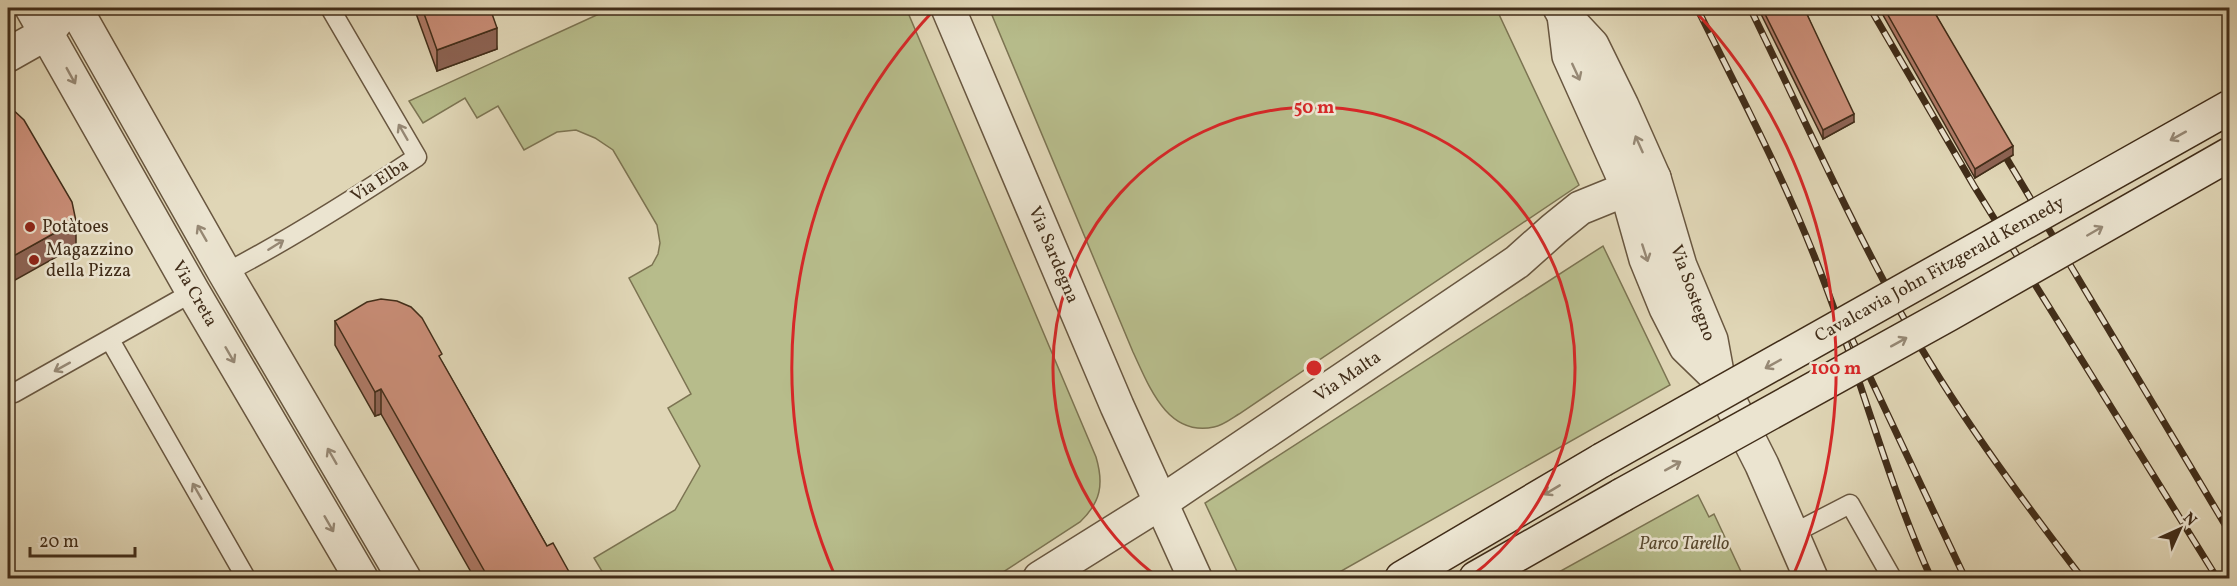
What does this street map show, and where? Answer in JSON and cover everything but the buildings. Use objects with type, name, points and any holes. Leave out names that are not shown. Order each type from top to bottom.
[{"type":"street","points":[[8,55],[39,20],[67,8]]},
{"type":"street","name":"Via Creta","points":[[75,8],[225,273],[404,579]]},
{"type":"street","name":"Via Sardegna","points":[[948,8],[1160,503],[1195,579]]},
{"type":"street","name":"Via Sostegno","points":[[1562,11],[1569,56],[1615,156],[1641,183],[1646,259],[1666,308],[1686,347],[1718,378],[1762,465],[1792,534]]},
{"type":"street","name":"Via Creta","points":[[39,20],[193,292],[361,579]]},
{"type":"street","name":"Cavalcavia John Fitzgerald Kennedy","points":[[1402,579],[1602,460],[2229,107]]},
{"type":"street","points":[[1476,579],[2229,154]]},
{"type":"street","name":"Via Malta","points":[[1040,579],[1160,503],[1517,262],[1580,208],[1641,183]]},
{"type":"street","points":[[193,292],[225,273]]},
{"type":"street","points":[[1792,534],[1811,579]]},
{"type":"lane","name":"Via Elba","points":[[225,273],[253,259],[358,196],[417,157],[330,8]]},
{"type":"lane","points":[[14,393],[193,292]]},
{"type":"lane","points":[[110,340],[246,579]]},
{"type":"lane","points":[[1792,534],[1850,504],[1892,579]]},
{"type":"green space","points":[[612,8],[906,8],[1096,457],[1100,476],[1099,492],[1087,515],[1080,522],[994,578],[606,578],[594,558],[675,510],[700,466],[668,408],[691,394],[629,278],[652,265],[658,254],[660,243],[657,225],[613,150],[595,138],[576,130],[557,132],[524,150],[498,106],[477,118],[465,98],[423,123],[409,101]]},
{"type":"green space","points":[[989,8],[1496,8],[1579,185],[1226,422],[1214,427],[1198,428],[1184,424],[1172,417],[1162,406],[1139,365]]},
{"type":"green space","points":[[1603,246],[1670,385],[1329,578],[1240,578],[1205,503]]},
{"type":"green space","name":"Parco Tarello","points":[[1698,495],[1709,517],[1714,514],[1744,578],[1548,578]]},
{"type":"railway","points":[[1697,8],[1797,213],[1838,321],[1901,506],[1931,578]]},
{"type":"railway","points":[[1750,8],[1861,237],[1921,348],[1987,449],[2082,578]]},
{"type":"railway","points":[[1870,8],[1974,186],[2217,578]]},
{"type":"railway","points":[[1998,144],[2230,533]]},
{"type":"railway","points":[[1851,337],[1965,578]]},
{"type":"place","name":"Potàtoes","points":[[30,227]]},
{"type":"place","name":"Magazzino della Pizza","points":[[34,260]]}]
